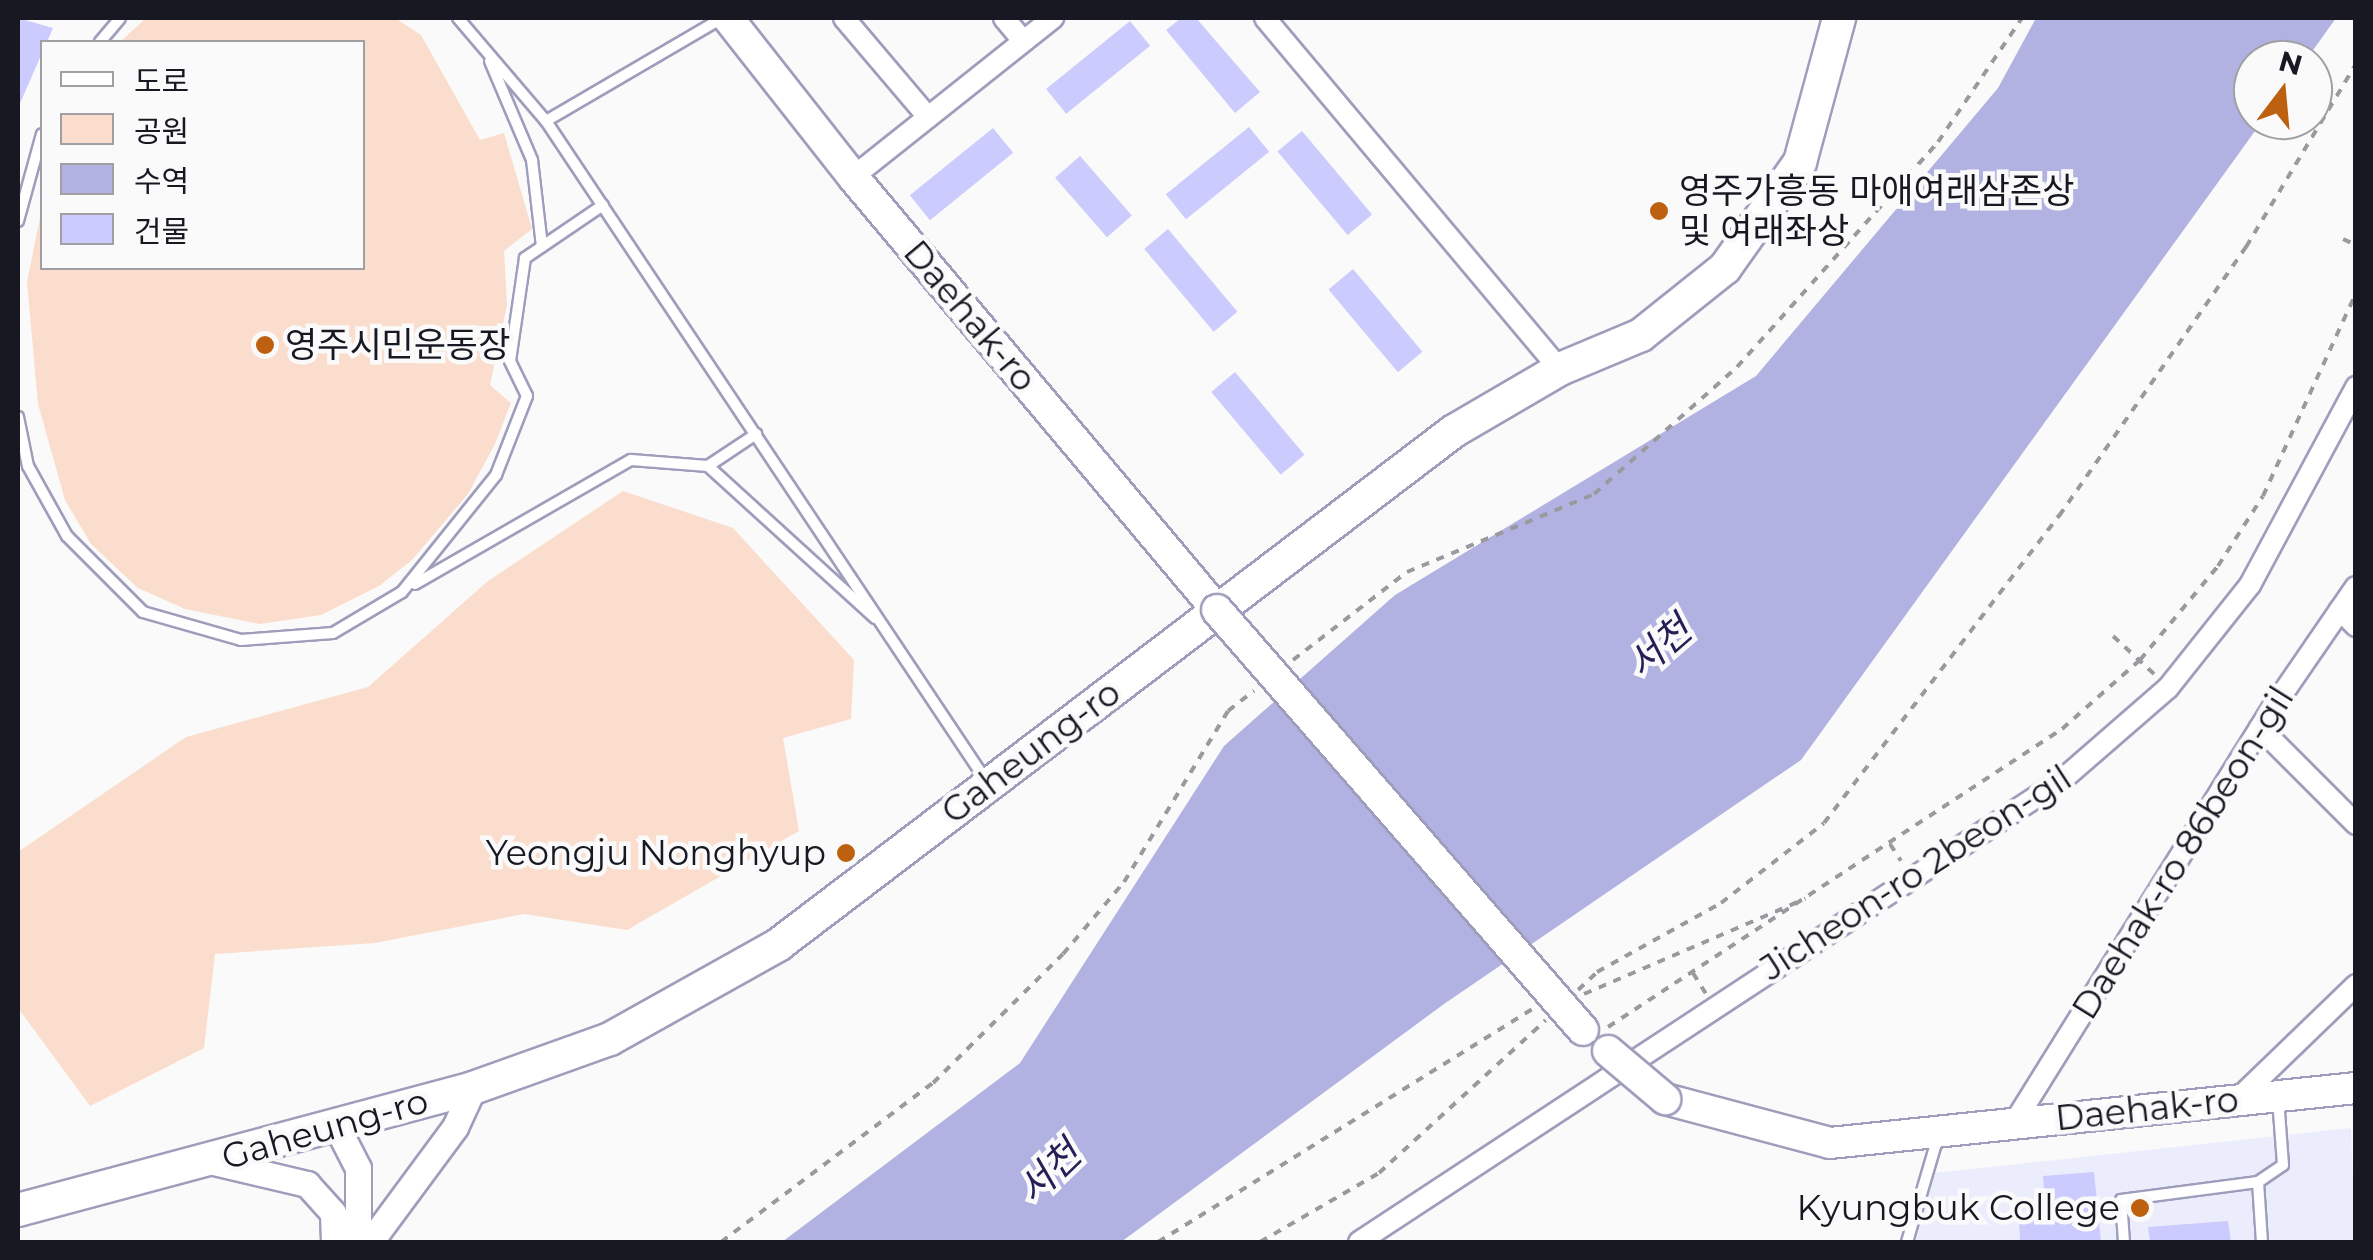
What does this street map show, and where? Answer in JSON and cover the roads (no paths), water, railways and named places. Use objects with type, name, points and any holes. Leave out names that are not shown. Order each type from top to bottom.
[{"type":"main road","name":"Daehak-ro","points":[[725,18],[853,177],[1217,610],[1594,1039],[1665,1098],[1830,1143],[2356,1088]]},
{"type":"main road","name":"Gaheung-ro","points":[[18,1210],[209,1162],[473,1088],[610,1039],[778,945],[1454,431],[1560,369],[1641,334],[1725,268],[1800,162],[1839,18]]},
{"type":"street","points":[[844,18],[928,118]]},
{"type":"street","points":[[1004,18],[1023,41]]},
{"type":"street","points":[[853,177],[1053,18]]},
{"type":"street","points":[[1265,18],[1560,369]]},
{"type":"street","name":"Jicheon-ro 2beon-gil","points":[[1359,1242],[2062,780],[2168,688],[2250,585],[2356,387]]},
{"type":"street","name":"Daehak-ro 86beon-gil","points":[[2014,1123],[2260,728],[2356,587]]},
{"type":"street","points":[[2340,610],[2356,626]]},
{"type":"street","points":[[2260,728],[2356,824]]},
{"type":"street","points":[[2238,1099],[2356,985]]},
{"type":"street","points":[[370,1242],[455,1127],[473,1088]]},
{"type":"street","points":[[337,1127],[358,1168],[358,1242]]},
{"type":"street","points":[[209,1162],[307,1184],[332,1213],[334,1242]]},
{"type":"lane","points":[[102,40],[120,18]]},
{"type":"lane","points":[[458,18],[546,121],[989,784]]},
{"type":"lane","points":[[546,121],[725,18]]},
{"type":"lane","points":[[486,50],[532,160],[542,246]]},
{"type":"lane","points":[[18,221],[40,141]]},
{"type":"lane","points":[[402,592],[496,475],[527,396],[510,361],[525,258],[603,205]]},
{"type":"lane","points":[[18,417],[28,466],[67,536],[142,612],[241,640],[333,633],[631,460],[708,466],[746,494],[826,580],[882,624]]},
{"type":"lane","points":[[708,466],[756,434]]},
{"type":"lane","points":[[2124,1242],[2121,1200],[2258,1182],[2283,1165],[2277,1095]]},
{"type":"lane","points":[[1907,1242],[1940,1131]]},
{"type":"lane","points":[[2258,1182],[2262,1242]]},
{"type":"water","name":"서천","points":[[2036,18],[2336,18],[2320,40],[2233,40],[2233,140],[2249,140],[1801,760],[1444,1004],[1121,1242],[782,1242],[1020,1063],[1224,746],[1395,595],[1756,376],[1998,88]]},
{"type":"place","name":"영주가흥동 마애여래삼존상 및 여래좌상","points":[[1659,211]]},
{"type":"place","name":"영주시민운동장","points":[[265,345]]},
{"type":"place","name":"Yeongju Nonghyup","points":[[846,853]]},
{"type":"place","name":"Kyungbuk College","points":[[2140,1208]]}]
